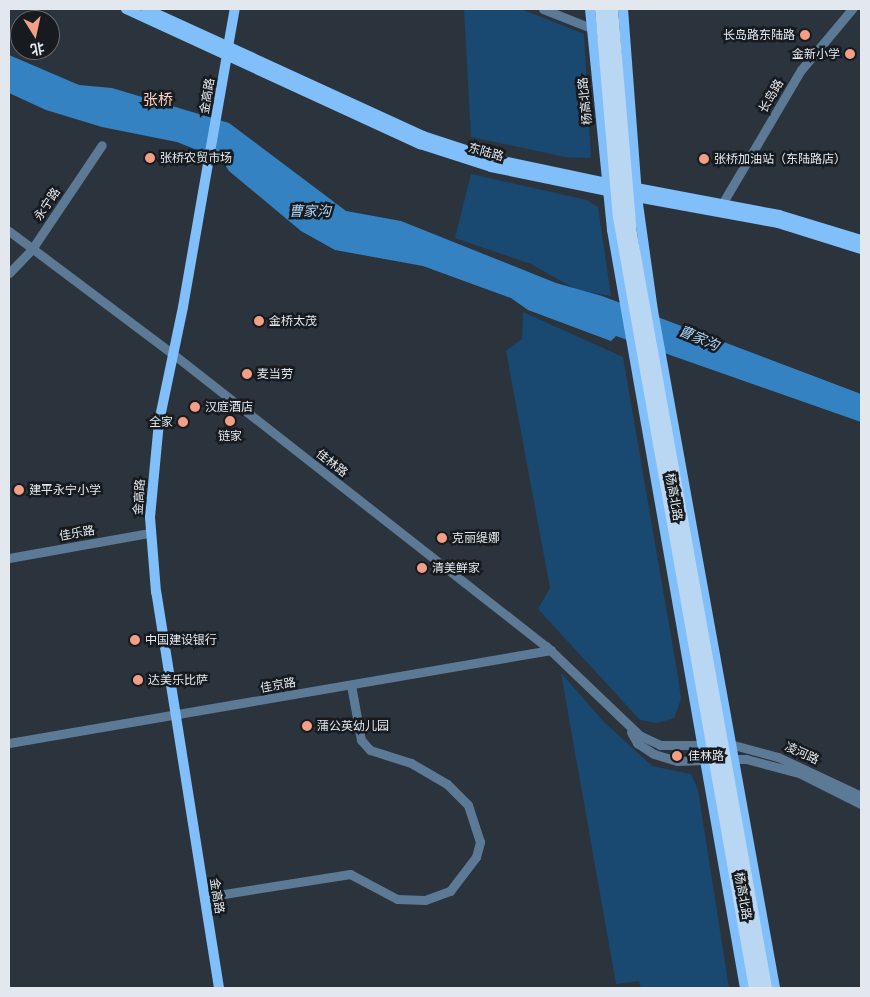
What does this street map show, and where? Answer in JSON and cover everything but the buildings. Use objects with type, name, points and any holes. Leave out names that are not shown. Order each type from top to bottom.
[{"type":"highway","name":"杨高北路","points":[[601,9],[619,217],[755,956],[766,988]]},
{"type":"highway","name":"杨高北路","points":[[612,9],[632,234],[755,956],[754,988]]},
{"type":"main road","name":"东陆路","points":[[126,9],[446,145],[607,187],[722,204],[806,221],[861,240]]},
{"type":"main road","name":"东陆路","points":[[146,9],[228,51]]},
{"type":"main road","name":"金高路","points":[[219,988],[175,713],[150,533],[159,422],[235,9]]},
{"type":"main road","name":"杨高北路","points":[[590,9],[607,187],[745,988]]},
{"type":"main road","name":"杨高北路","points":[[623,9],[637,192],[653,311],[729,742],[775,988]]},
{"type":"main road","name":"东陆路","points":[[637,192],[778,223],[861,249]]},
{"type":"street","points":[[543,9],[591,28]]},
{"type":"street","name":"长岛路","points":[[722,204],[802,70],[852,9]]},
{"type":"street","name":"永宁路","points":[[9,273],[32,249],[102,145]]},
{"type":"street","name":"佳林路","points":[[9,231],[173,354],[549,648],[629,727],[648,742],[660,745],[702,745],[729,742]]},
{"type":"street","name":"佳乐路","points":[[9,558],[150,533]]},
{"type":"street","name":"佳京路","points":[[175,713],[351,685],[549,648]]},
{"type":"street","name":"佳京路","points":[[9,743],[549,648]]},
{"type":"street","points":[[204,896],[350,874],[396,899],[425,900],[450,891],[476,857],[480,842],[468,805],[447,784],[411,763],[370,750],[361,740],[351,685]]},
{"type":"street","name":"佳林路","points":[[629,727],[637,743],[654,754],[678,761],[706,761],[732,758]]},
{"type":"street","name":"凌河路","points":[[729,742],[778,757],[861,796]]},
{"type":"street","name":"凌河路","points":[[732,758],[799,773],[861,804]]},
{"type":"shaded area","points":[[464,9],[521,9],[584,34],[591,158],[565,157],[471,137]]},
{"type":"shaded area","points":[[471,174],[587,200],[598,207],[611,296],[577,290],[531,264],[455,238]]},
{"type":"shaded area","points":[[523,312],[623,357],[678,677],[681,699],[674,718],[657,723],[640,720],[538,609],[550,588],[506,351],[522,339]]},
{"type":"shaded area","points":[[561,673],[604,722],[652,766],[691,774],[698,790],[729,988],[641,988],[639,981],[616,984]]},
{"type":"water","name":"曹家沟","points":[[9,55],[10,60],[21,60],[79,85],[112,88],[229,123],[346,211],[401,221],[556,283],[602,296],[861,394],[861,422],[616,336],[611,341],[528,310],[511,298],[423,266],[335,250],[301,231],[229,171],[222,160],[177,142],[102,127],[46,110],[9,93]]},
{"type":"place","name":"长岛路东陆路","points":[[805,35]]},
{"type":"place","name":"金新小学","points":[[850,54]]},
{"type":"place","name":"张桥农贸市场","points":[[150,158]]},
{"type":"place","name":"张桥加油站（东陆路店）","points":[[704,159]]},
{"type":"place","name":"金桥太茂","points":[[259,321]]},
{"type":"place","name":"麦当劳","points":[[247,374]]},
{"type":"place","name":"汉庭酒店","points":[[195,407]]},
{"type":"place","name":"链家","points":[[230,421]]},
{"type":"place","name":"全家","points":[[183,422]]},
{"type":"place","name":"建平永宁小学","points":[[19,490]]},
{"type":"place","name":"克丽缇娜","points":[[442,538]]},
{"type":"place","name":"清美鲜家","points":[[422,568]]},
{"type":"place","name":"中国建设银行","points":[[135,640]]},
{"type":"place","name":"达美乐比萨","points":[[138,680]]},
{"type":"place","name":"蒲公英幼儿园","points":[[307,726]]},
{"type":"place","name":"佳林路","points":[[677,756]]},
{"type":"district","name":"张桥","points":[[158,100]]}]
